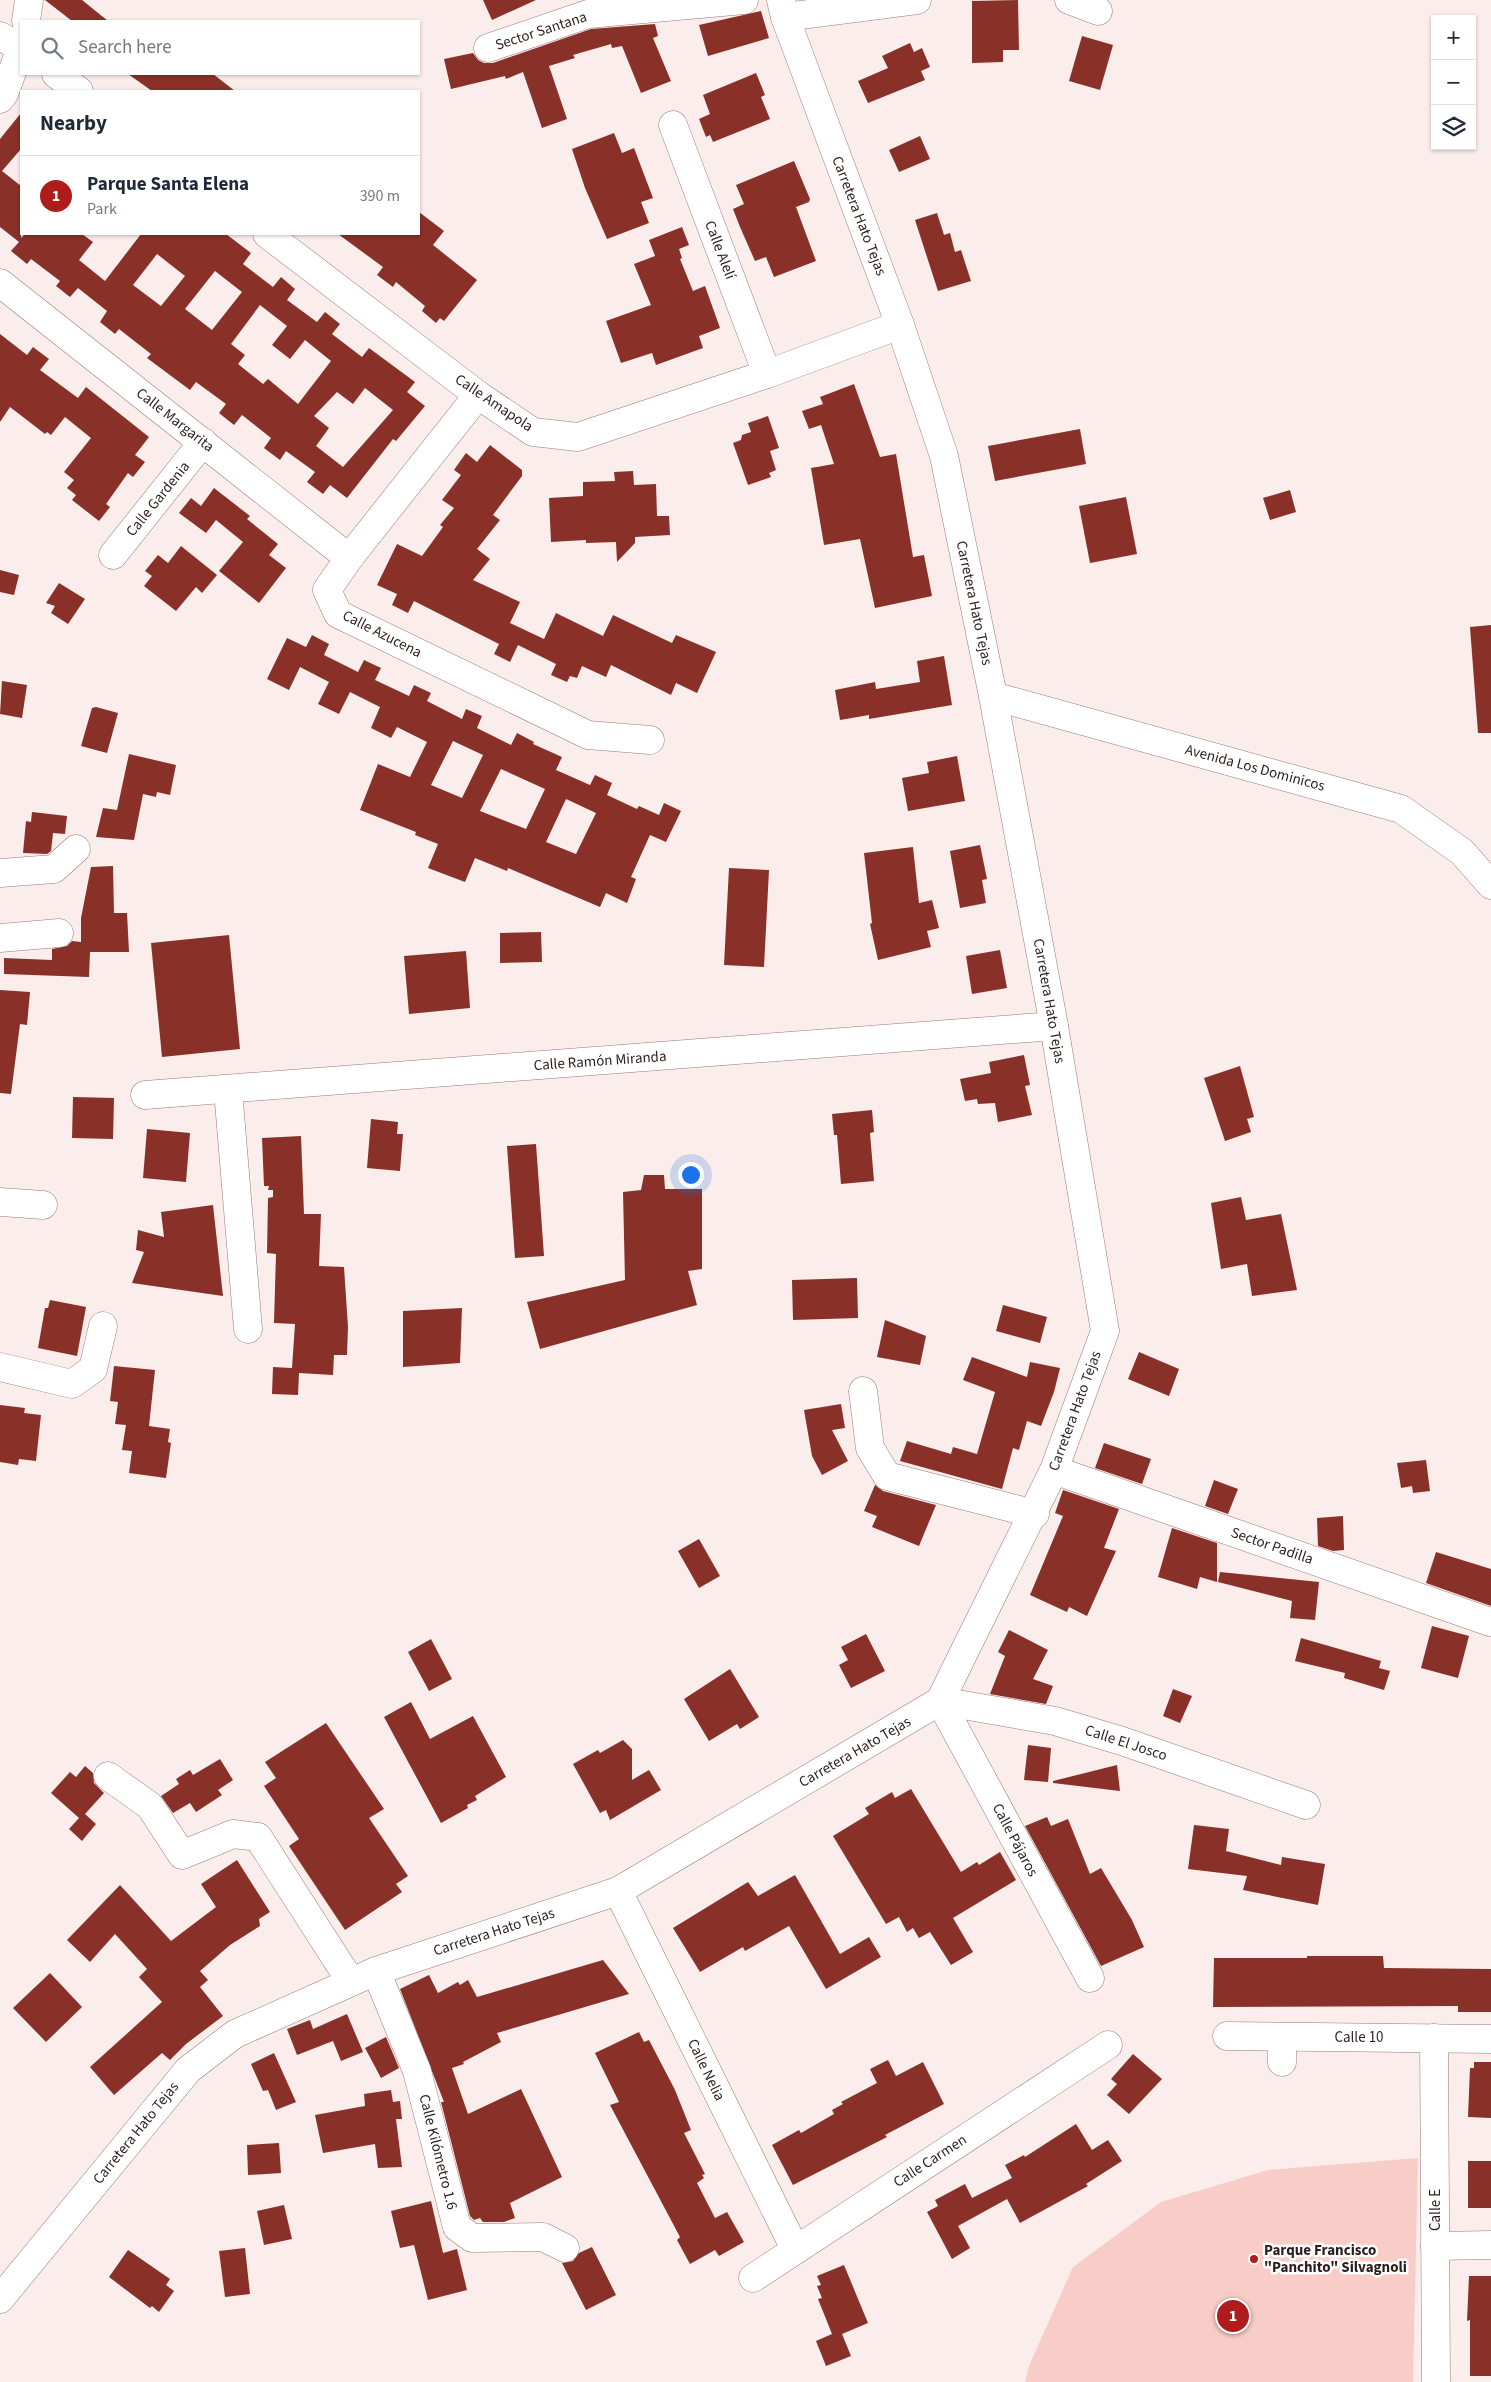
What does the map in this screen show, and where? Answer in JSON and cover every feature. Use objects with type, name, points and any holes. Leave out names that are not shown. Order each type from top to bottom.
[{"type":"street","points":[[26,20],[29,0]]},
{"type":"street","name":"Sector Santana","points":[[488,48],[588,14],[744,0]]},
{"type":"street","points":[[783,8],[917,0]]},
{"type":"street","points":[[1070,0],[1098,11]]},
{"type":"street","name":"Carretera Hato Tejas","points":[[0,2299],[188,2070],[235,2034],[376,1971],[618,1891],[940,1702],[1035,1514],[1054,1470],[1105,1331],[1054,1026],[993,696],[944,456],[900,325],[783,8]]},
{"type":"street","points":[[0,36],[20,47]]},
{"type":"street","points":[[0,100],[20,50]]},
{"type":"street","points":[[57,75],[78,90]]},
{"type":"street","name":"Calle Alelí","points":[[673,125],[768,374]]},
{"type":"street","name":"Calle Amapola","points":[[267,235],[478,395],[533,432],[578,437],[768,374],[900,325]]},
{"type":"street","name":"Calle Margarita","points":[[0,283],[349,558]]},
{"type":"street","name":"Calle Azucena","points":[[478,395],[349,558],[327,590],[338,614],[588,735],[650,740]]},
{"type":"street","name":"Calle Gardenia","points":[[112,555],[203,442]]},
{"type":"street","name":"Avenida Los Dominicos","points":[[993,696],[1400,809],[1462,852],[1491,886]]},
{"type":"street","points":[[0,873],[54,869],[76,850]]},
{"type":"street","points":[[0,938],[59,933]]},
{"type":"street","name":"Calle Ramón Miranda","points":[[145,1095],[1054,1026]]},
{"type":"street","points":[[228,1090],[248,1329]]},
{"type":"street","points":[[0,1202],[43,1205]]},
{"type":"street","points":[[0,1367],[72,1384],[93,1369],[103,1326]]},
{"type":"street","points":[[863,1391],[870,1448],[887,1476],[1035,1514]]},
{"type":"street","name":"Sector Padilla","points":[[1054,1470],[1490,1622]]},
{"type":"street","name":"Calle El Josco","points":[[940,1702],[1055,1721],[1122,1741],[1306,1805]]},
{"type":"street","name":"Calle Pájaros","points":[[940,1702],[1090,1978]]},
{"type":"street","points":[[108,1776],[150,1806],[182,1855],[233,1834],[258,1837],[351,1982]]},
{"type":"street","name":"Calle Nelia","points":[[618,1891],[794,2249]]},
{"type":"street","name":"Calle Kilómetro 1.6","points":[[376,1971],[417,2071],[457,2227],[472,2238],[543,2237],[565,2248]]},
{"type":"street","name":"Calle 10","points":[[1227,2036],[1282,2050],[1434,2038],[1491,2039]]},
{"type":"street","name":"Calle E","points":[[1434,2038],[1436,2382]]},
{"type":"street","name":"Calle Carmen","points":[[754,2278],[794,2249],[1108,2045]]},
{"type":"street","points":[[1436,2246],[1491,2245]]},
{"type":"shaded area","name":"Parque Francisco \"Panchito\" Silvagnoli","points":[[1418,2158],[1413,2382],[1025,2382],[1029,2366],[1073,2267],[1161,2202],[1268,2170]]},
{"type":"building","points":[[45,0],[82,0],[107,20],[71,20]]},
{"type":"building","points":[[483,0],[536,0],[492,20]]},
{"type":"building","points":[[1018,0],[1019,50],[1003,50],[1003,62],[972,63],[972,1]]},
{"type":"building","points":[[761,11],[769,38],[708,56],[699,25]]},
{"type":"building","points":[[655,24],[658,36],[653,38],[671,81],[641,93],[622,46],[612,48],[611,44],[573,55],[575,58],[549,66],[567,119],[542,128],[523,72],[506,79],[505,76],[451,89],[444,59],[473,53],[478,60],[484,63],[493,63],[591,29]]},
{"type":"building","points":[[1082,36],[1113,45],[1100,90],[1069,81]]},
{"type":"building","points":[[910,43],[914,52],[922,48],[930,67],[921,71],[925,80],[868,103],[858,81],[888,68],[882,56]]},
{"type":"building","points":[[756,73],[765,95],[761,97],[770,119],[713,142],[710,135],[706,137],[699,119],[710,114],[703,95]]},
{"type":"building","points":[[129,75],[214,75],[234,90],[151,90]]},
{"type":"building","points":[[20,114],[20,150],[2,171],[20,185],[21,238],[24,235],[83,235],[93,242],[79,260],[105,281],[140,235],[227,235],[251,253],[243,264],[273,287],[281,277],[295,289],[287,300],[317,322],[325,312],[340,324],[332,334],[362,357],[369,348],[415,382],[407,392],[425,406],[396,441],[393,439],[347,498],[330,485],[323,494],[307,482],[315,472],[286,451],[280,460],[264,448],[271,438],[242,415],[234,425],[219,413],[226,404],[196,382],[190,390],[147,358],[151,354],[119,329],[115,334],[100,322],[107,311],[78,288],[70,297],[56,286],[60,281],[31,259],[27,264],[11,251],[19,242],[0,227],[0,139]],"holes":[[[157,254],[185,276],[161,306],[133,285]],[[215,271],[242,292],[212,330],[185,309]],[[260,305],[287,326],[272,345],[290,359],[305,340],[331,361],[298,404],[268,379],[263,384],[238,364],[245,355],[231,344]],[[365,388],[393,410],[343,467],[316,446],[329,428],[314,416],[337,392],[353,404]]]},
{"type":"building","points":[[614,133],[622,153],[634,148],[653,198],[641,202],[649,223],[607,239],[585,188],[572,149]]},
{"type":"building","points":[[920,136],[930,159],[899,172],[889,150]]},
{"type":"building","points":[[794,161],[810,199],[809,202],[796,207],[816,261],[774,277],[766,257],[755,261],[740,227],[733,209],[744,204],[736,185]]},
{"type":"building","points":[[420,213],[444,231],[433,245],[477,280],[444,321],[440,318],[436,323],[422,311],[425,306],[396,282],[393,287],[377,275],[383,267],[339,235],[420,235]]},
{"type":"building","points":[[937,213],[944,235],[950,233],[955,252],[961,250],[971,281],[938,291],[915,220]]},
{"type":"building","points":[[682,227],[689,245],[679,249],[682,258],[680,259],[693,291],[705,286],[720,328],[699,336],[703,348],[656,365],[652,353],[621,363],[606,321],[651,305],[634,264],[655,256],[649,240]]},
{"type":"building","points":[[0,334],[27,355],[33,347],[49,359],[40,370],[78,398],[86,387],[149,437],[135,455],[145,462],[133,477],[128,473],[106,504],[110,507],[99,521],[72,500],[76,495],[67,488],[74,480],[64,472],[91,438],[65,417],[51,435],[47,432],[45,434],[10,407],[0,422]]},
{"type":"building","points":[[854,384],[880,457],[896,454],[913,557],[924,555],[932,596],[875,608],[860,539],[824,545],[811,468],[834,464],[821,425],[809,429],[802,411],[823,404],[820,397]]},
{"type":"building","points":[[768,416],[779,448],[770,451],[776,470],[769,473],[771,477],[748,485],[733,443],[741,440],[742,435],[751,432],[748,423]]},
{"type":"building","points":[[1080,429],[1086,464],[995,481],[988,446]]},
{"type":"building","points":[[490,445],[522,470],[522,476],[493,515],[500,520],[477,549],[490,559],[473,580],[520,602],[510,623],[544,639],[556,613],[603,636],[613,615],[672,643],[676,635],[716,652],[697,693],[676,683],[671,695],[611,665],[606,677],[582,666],[577,678],[570,676],[567,682],[551,675],[556,664],[518,645],[510,662],[494,654],[499,644],[414,601],[408,613],[392,605],[397,594],[377,585],[397,544],[422,556],[443,527],[440,525],[454,508],[442,500],[461,475],[454,470],[466,453],[477,462]]},
{"type":"building","points":[[633,471],[634,485],[656,484],[657,516],[669,516],[670,535],[635,537],[635,543],[617,562],[616,542],[586,543],[586,540],[551,542],[549,498],[583,496],[583,482],[615,481],[614,472]]},
{"type":"building","points":[[214,488],[250,516],[247,519],[278,544],[269,555],[286,568],[259,603],[219,571],[243,542],[216,520],[206,533],[179,513],[191,498],[201,506]]},
{"type":"building","points":[[1290,490],[1296,512],[1270,520],[1263,498]]},
{"type":"building","points":[[1126,497],[1137,554],[1090,563],[1079,506]]},
{"type":"building","points":[[181,546],[217,575],[202,593],[196,587],[176,611],[144,586],[152,576],[145,571],[158,555],[168,563]]},
{"type":"building","points":[[0,570],[19,575],[14,595],[0,592]]},
{"type":"building","points":[[59,583],[85,599],[68,624],[51,613],[55,606],[46,603]]},
{"type":"building","points":[[1491,625],[1491,733],[1478,733],[1470,627]]},
{"type":"building","points":[[312,635],[329,644],[324,655],[358,672],[364,660],[381,668],[375,680],[409,696],[414,685],[431,693],[427,701],[462,719],[466,709],[482,716],[477,728],[511,745],[517,733],[534,742],[533,744],[562,757],[556,770],[590,785],[595,775],[612,783],[607,795],[637,809],[639,806],[659,815],[664,803],[681,811],[666,842],[650,835],[631,877],[636,879],[627,903],[606,893],[600,907],[508,868],[507,871],[475,858],[465,882],[428,868],[438,844],[415,835],[416,832],[360,810],[378,764],[410,777],[427,742],[397,727],[391,738],[371,728],[380,707],[350,692],[339,714],[318,704],[329,682],[300,667],[289,690],[267,679],[287,638],[306,647]],"holes":[[[453,741],[483,755],[462,798],[431,785]],[[501,769],[545,789],[526,829],[480,811]],[[566,799],[596,813],[576,854],[546,842]]]},
{"type":"building","points":[[944,656],[952,705],[869,719],[869,715],[840,720],[835,690],[875,682],[876,689],[920,682],[917,661]]},
{"type":"building","points":[[2,681],[27,685],[22,718],[0,714]]},
{"type":"building","points":[[96,707],[118,713],[107,753],[81,746],[92,708]]},
{"type":"building","points":[[129,754],[176,765],[170,795],[157,792],[156,797],[143,794],[134,840],[96,837],[103,808],[117,810]]},
{"type":"building","points":[[957,756],[965,801],[908,811],[902,778],[929,773],[927,762]]},
{"type":"building","points":[[32,812],[67,816],[65,834],[53,833],[51,851],[47,854],[23,853],[26,821],[31,822]]},
{"type":"building","points":[[980,845],[987,879],[982,880],[986,903],[960,908],[950,851]]},
{"type":"building","points":[[913,847],[919,903],[932,900],[939,928],[927,931],[931,947],[878,960],[870,924],[872,923],[864,853]]},
{"type":"building","points":[[113,866],[114,913],[127,913],[129,952],[90,952],[89,977],[4,974],[4,958],[52,960],[52,949],[67,946],[72,941],[81,942],[81,918],[91,867]]},
{"type":"building","points":[[729,868],[769,870],[764,967],[724,965]]},
{"type":"building","points":[[541,932],[542,962],[500,963],[500,933]]},
{"type":"building","points":[[229,935],[240,1049],[162,1057],[151,943]]},
{"type":"building","points":[[1000,950],[1007,988],[972,994],[966,956]]},
{"type":"building","points":[[466,951],[470,1008],[409,1014],[404,956]]},
{"type":"building","points":[[0,990],[30,992],[27,1025],[20,1024],[11,1094],[0,1093]]},
{"type":"building","points":[[1024,1055],[1030,1085],[1025,1086],[1032,1115],[998,1122],[995,1103],[978,1104],[977,1099],[965,1101],[960,1079],[991,1073],[989,1062]]},
{"type":"building","points":[[1240,1066],[1254,1117],[1247,1119],[1251,1132],[1225,1141],[1204,1078]]},
{"type":"building","points":[[73,1097],[114,1098],[113,1139],[72,1138]]},
{"type":"building","points":[[872,1110],[874,1132],[870,1133],[874,1181],[841,1184],[837,1135],[834,1135],[832,1114]]},
{"type":"building","points":[[371,1119],[398,1122],[397,1134],[403,1134],[400,1171],[367,1168]]},
{"type":"building","points":[[147,1129],[190,1133],[186,1182],[143,1178]]},
{"type":"building","points":[[301,1136],[304,1214],[321,1214],[319,1266],[344,1267],[348,1327],[347,1355],[334,1355],[333,1375],[299,1373],[298,1395],[272,1394],[273,1367],[292,1368],[295,1324],[274,1323],[276,1254],[267,1253],[268,1198],[273,1197],[273,1190],[268,1190],[269,1186],[264,1186],[262,1138]]},
{"type":"building","points":[[536,1144],[544,1256],[515,1258],[507,1146]]},
{"type":"building","points":[[644,1175],[664,1175],[665,1189],[702,1189],[702,1269],[688,1271],[697,1305],[540,1349],[527,1302],[625,1280],[623,1192],[641,1190]]},
{"type":"building","points":[[1241,1197],[1246,1220],[1281,1214],[1297,1290],[1252,1296],[1247,1264],[1221,1269],[1211,1203]]},
{"type":"building","points":[[213,1205],[223,1296],[132,1283],[144,1252],[136,1250],[138,1230],[164,1237],[161,1212]]},
{"type":"building","points":[[857,1278],[858,1318],[793,1320],[792,1280]]},
{"type":"building","points":[[50,1300],[86,1307],[77,1356],[38,1348],[45,1308],[48,1308]]},
{"type":"building","points":[[1003,1305],[1047,1317],[1040,1343],[996,1331]]},
{"type":"building","points":[[462,1308],[460,1363],[403,1367],[403,1311]]},
{"type":"building","points":[[885,1320],[926,1336],[920,1365],[877,1357]]},
{"type":"building","points":[[1139,1352],[1179,1369],[1169,1396],[1128,1379]]},
{"type":"building","points":[[972,1357],[1027,1377],[1030,1362],[1060,1368],[1054,1392],[1041,1426],[1027,1421],[1019,1450],[1013,1448],[1002,1489],[900,1461],[907,1441],[951,1454],[953,1447],[977,1454],[995,1392],[963,1380]]},
{"type":"building","points":[[114,1366],[155,1370],[149,1426],[170,1429],[168,1442],[171,1443],[166,1478],[129,1473],[132,1451],[122,1450],[126,1425],[115,1424],[118,1402],[110,1401]]},
{"type":"building","points":[[841,1404],[845,1428],[832,1430],[848,1461],[822,1475],[812,1456],[804,1410]]},
{"type":"building","points":[[0,1405],[25,1408],[24,1413],[41,1415],[36,1461],[19,1459],[18,1465],[0,1462]]},
{"type":"building","points":[[1104,1443],[1151,1459],[1142,1484],[1095,1468]]},
{"type":"building","points":[[1426,1460],[1430,1491],[1413,1493],[1412,1486],[1401,1488],[1397,1463]]},
{"type":"building","points":[[1214,1480],[1238,1489],[1228,1514],[1205,1506]]},
{"type":"building","points":[[875,1485],[883,1491],[936,1505],[919,1546],[872,1527],[877,1516],[864,1511]]},
{"type":"building","points":[[1063,1490],[1119,1509],[1104,1548],[1116,1551],[1087,1616],[1069,1607],[1067,1612],[1030,1595],[1063,1516],[1055,1513]]},
{"type":"building","points":[[1343,1516],[1344,1550],[1333,1551],[1318,1546],[1317,1518]]},
{"type":"building","points":[[1172,1528],[1217,1543],[1217,1582],[1200,1577],[1197,1589],[1158,1577]]},
{"type":"building","points":[[699,1539],[720,1576],[699,1588],[678,1551]]},
{"type":"building","points":[[1436,1552],[1491,1569],[1491,1606],[1426,1583]]},
{"type":"building","points":[[1220,1572],[1319,1582],[1315,1620],[1290,1618],[1292,1601],[1218,1582]]},
{"type":"building","points":[[1432,1626],[1469,1636],[1458,1678],[1421,1668]]},
{"type":"building","points":[[1009,1630],[1048,1650],[1033,1679],[1053,1686],[1046,1704],[990,1694],[1005,1656],[998,1652]]},
{"type":"building","points":[[866,1634],[885,1671],[851,1688],[839,1665],[848,1660],[841,1647]]},
{"type":"building","points":[[1301,1638],[1381,1661],[1379,1668],[1390,1671],[1384,1690],[1344,1678],[1345,1673],[1295,1661]]},
{"type":"building","points":[[431,1639],[452,1679],[429,1691],[408,1652]]},
{"type":"building","points":[[730,1669],[759,1717],[740,1729],[737,1724],[709,1741],[684,1699]]},
{"type":"building","points":[[1173,1689],[1192,1696],[1180,1723],[1163,1716]]},
{"type":"building","points":[[411,1702],[430,1739],[473,1716],[506,1777],[475,1796],[477,1800],[467,1805],[468,1808],[441,1823],[384,1717]]},
{"type":"building","points":[[326,1723],[384,1809],[369,1818],[408,1876],[396,1884],[402,1892],[345,1930],[289,1846],[299,1839],[264,1786],[276,1778],[265,1762]]},
{"type":"building","points":[[623,1740],[632,1749],[632,1780],[649,1770],[661,1790],[610,1820],[606,1810],[600,1813],[573,1764],[598,1750],[600,1753]]},
{"type":"building","points":[[1028,1745],[1051,1748],[1048,1782],[1024,1780]]},
{"type":"building","points":[[220,1759],[233,1780],[218,1790],[222,1795],[196,1812],[190,1803],[173,1813],[161,1796],[179,1784],[176,1779],[190,1770],[193,1775]]},
{"type":"building","points":[[1117,1765],[1120,1791],[1053,1783],[1053,1781]]},
{"type":"building","points":[[85,1766],[93,1773],[94,1783],[104,1793],[85,1814],[96,1824],[82,1841],[69,1829],[79,1818],[51,1793],[70,1772],[76,1777]]},
{"type":"building","points":[[911,1789],[961,1872],[977,1862],[979,1865],[1000,1852],[1016,1880],[953,1918],[973,1952],[951,1965],[930,1932],[919,1938],[913,1928],[907,1932],[899,1917],[886,1924],[833,1836],[869,1814],[865,1808],[892,1792],[895,1798]]},
{"type":"building","points":[[1047,1817],[1051,1826],[1068,1819],[1090,1874],[1101,1868],[1132,1920],[1144,1947],[1101,1966],[1025,1826]]},
{"type":"building","points":[[1194,1825],[1229,1829],[1226,1851],[1281,1865],[1282,1857],[1325,1864],[1318,1905],[1243,1890],[1247,1876],[1188,1869]]},
{"type":"building","points":[[237,1860],[270,1912],[259,1919],[260,1926],[230,1945],[200,1971],[208,1980],[200,1987],[223,2016],[186,2044],[170,2060],[162,2053],[114,2095],[90,2067],[162,2002],[139,1977],[147,1969],[115,1934],[90,1962],[67,1940],[120,1885],[171,1941],[216,1907],[201,1884]]},
{"type":"building","points":[[795,1875],[840,1954],[869,1937],[881,1957],[826,1989],[789,1926],[745,1951],[743,1947],[700,1972],[673,1928],[748,1882],[758,1896]]},
{"type":"building","points":[[1307,1956],[1383,1956],[1384,1968],[1491,1969],[1491,2012],[1458,2012],[1458,2006],[1213,2007],[1214,1958],[1307,1958]]},
{"type":"building","points":[[603,1960],[629,1994],[497,2033],[501,2042],[463,2062],[464,2064],[452,2068],[468,2114],[521,2089],[562,2177],[510,2203],[515,2218],[504,2222],[483,2222],[480,2218],[474,2220],[470,2216],[441,2102],[444,2102],[400,1989],[429,1975],[438,1993],[458,1982],[460,1985],[468,1980],[477,1997]]},
{"type":"building","points":[[50,1973],[82,2007],[46,2042],[13,2008]]},
{"type":"building","points":[[347,2014],[363,2052],[341,2061],[333,2041],[297,2055],[287,2029],[310,2020],[313,2029]]},
{"type":"building","points":[[639,2032],[644,2042],[649,2040],[675,2090],[691,2130],[684,2133],[705,2174],[702,2175],[704,2178],[697,2183],[715,2218],[727,2212],[744,2242],[719,2256],[715,2250],[690,2264],[677,2240],[680,2237],[610,2105],[619,2102],[595,2053]]},
{"type":"building","points":[[386,2037],[399,2068],[381,2078],[365,2048]]},
{"type":"building","points":[[274,2053],[296,2102],[276,2110],[268,2090],[263,2091],[251,2064]]},
{"type":"building","points":[[1133,2054],[1162,2079],[1129,2114],[1107,2095],[1117,2084],[1111,2079]]},
{"type":"building","points":[[888,2060],[896,2076],[923,2062],[944,2104],[885,2135],[887,2137],[793,2185],[772,2145],[799,2130],[801,2133],[834,2114],[832,2110],[843,2104],[841,2102],[877,2083],[870,2069]]},
{"type":"building","points":[[1474,2062],[1491,2062],[1491,2118],[1468,2117],[1470,2068],[1474,2068]]},
{"type":"building","points":[[391,2090],[393,2102],[400,2101],[402,2119],[396,2119],[402,2167],[378,2168],[375,2144],[323,2153],[315,2115],[365,2106],[364,2094]]},
{"type":"building","points":[[1076,2124],[1092,2150],[1108,2140],[1122,2161],[1086,2184],[1088,2186],[1020,2223],[1007,2199],[958,2226],[970,2248],[952,2259],[927,2212],[938,2206],[935,2200],[965,2184],[972,2198],[1012,2178],[1005,2165],[1024,2155],[1025,2157]]},
{"type":"building","points":[[279,2143],[281,2173],[248,2175],[247,2145]]},
{"type":"building","points":[[1468,2161],[1491,2161],[1491,2208],[1468,2208]]},
{"type":"building","points":[[431,2201],[443,2253],[457,2249],[467,2290],[428,2300],[414,2245],[400,2248],[391,2211]]},
{"type":"building","points":[[284,2205],[292,2239],[264,2245],[257,2211]]},
{"type":"building","points":[[592,2247],[616,2295],[586,2310],[562,2263],[573,2261],[579,2253]]},
{"type":"building","points":[[245,2248],[250,2294],[225,2297],[219,2251]]},
{"type":"building","points":[[128,2250],[170,2279],[166,2285],[174,2291],[159,2312],[152,2306],[150,2308],[109,2277]]},
{"type":"building","points":[[844,2265],[868,2323],[842,2334],[851,2356],[826,2366],[816,2341],[832,2334],[818,2299],[822,2298],[817,2286],[821,2285],[817,2276]]},
{"type":"building","points":[[1469,2276],[1491,2276],[1491,2376],[1470,2376],[1470,2320],[1467,2321]]},
{"type":"place","name":"Parque Francisco \"Panchito\" Silvagnoli","points":[[1254,2259]]},
{"type":"place","name":"Parque Santa Elena","points":[[1233,2316]]}]
